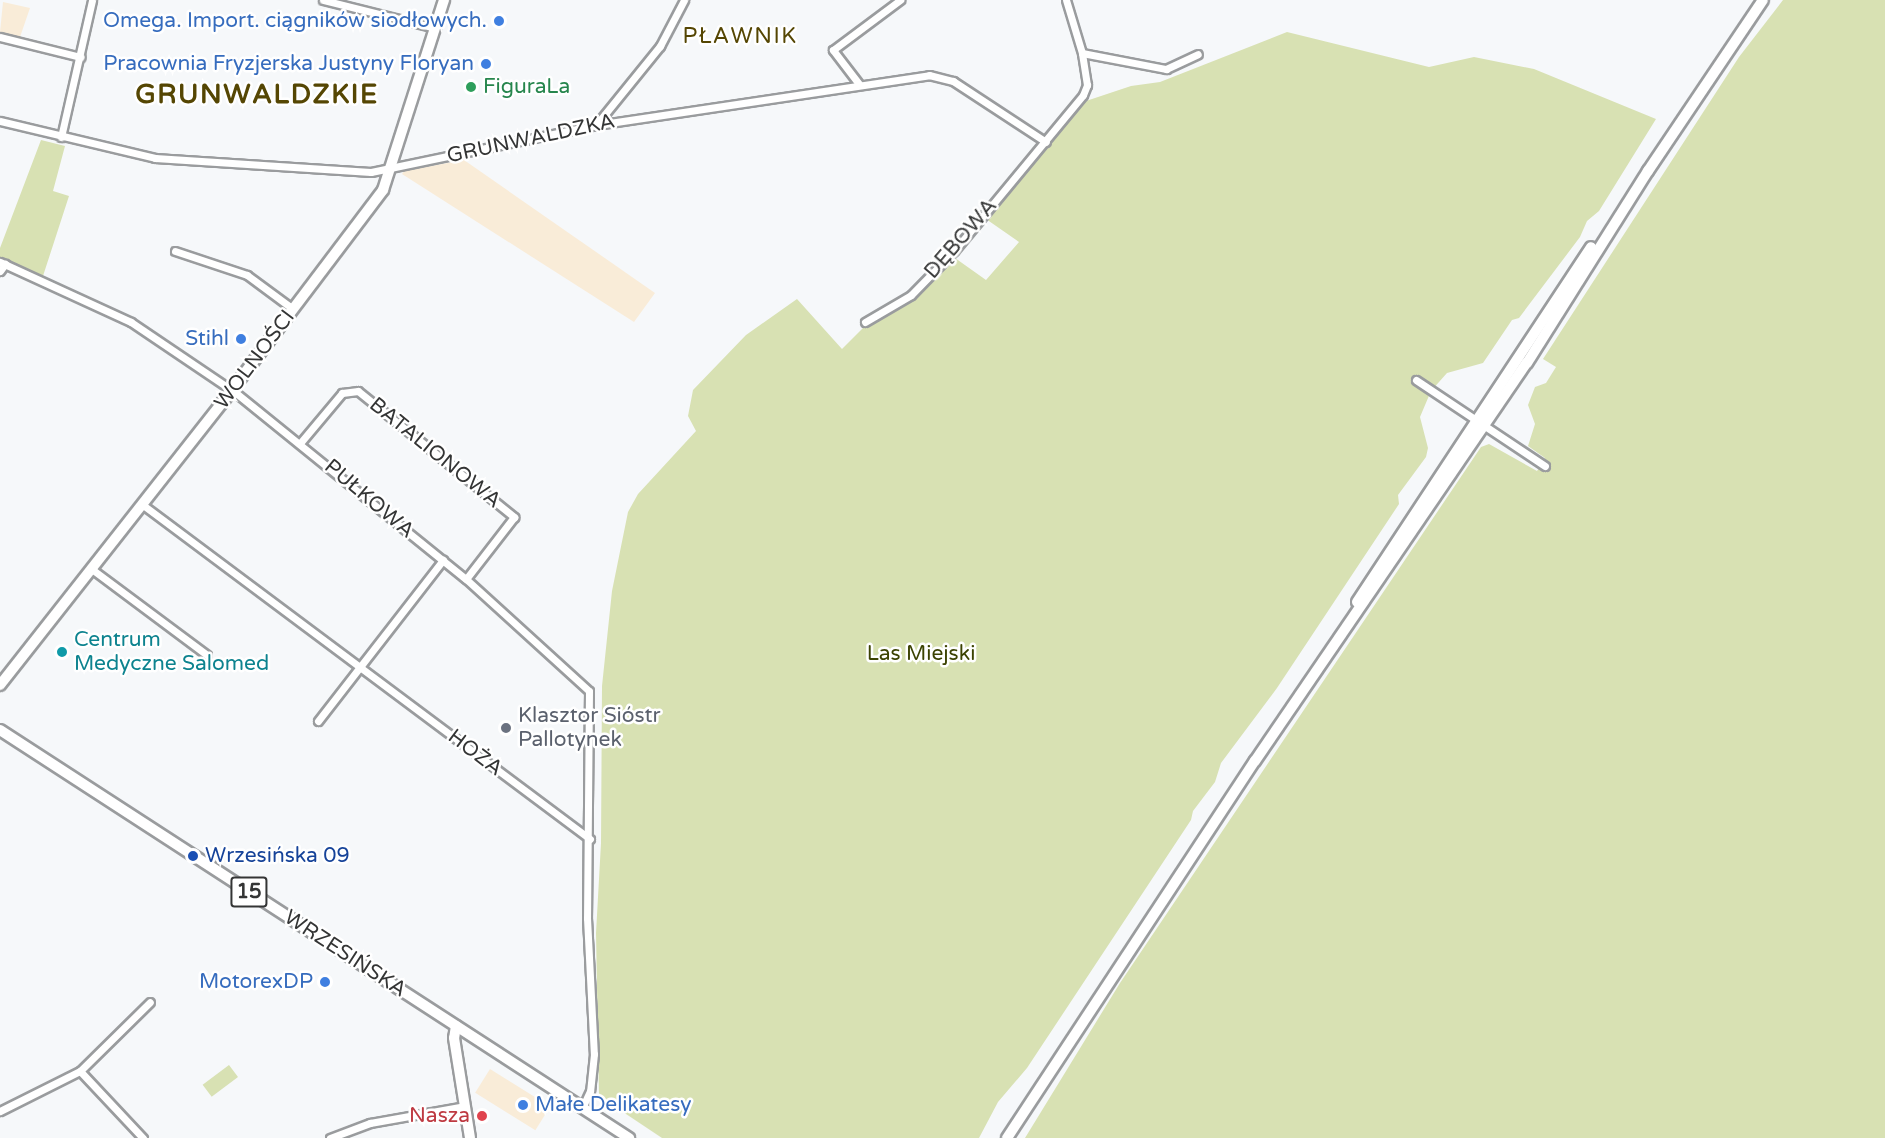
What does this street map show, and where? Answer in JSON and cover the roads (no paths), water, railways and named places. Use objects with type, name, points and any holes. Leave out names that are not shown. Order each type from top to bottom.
[{"type":"main road","name":"WOLNOŚCI","points":[[0,685],[93,570],[374,204],[392,170],[444,0]]},
{"type":"main road","points":[[1007,1138],[1480,422],[1763,0]]},
{"type":"main road","points":[[1743,30],[1768,0]]},
{"type":"main road","name":"WRZESIŃSKA","points":[[0,730],[629,1138]]},
{"type":"main road","points":[[456,1026],[454,1038],[470,1138]]},
{"type":"street","points":[[61,137],[81,57],[92,0]]},
{"type":"street","points":[[322,0],[435,28]]},
{"type":"street","points":[[596,125],[660,46],[684,0]]},
{"type":"street","points":[[859,84],[833,50],[900,0]]},
{"type":"street","points":[[1066,0],[1082,53],[1166,69],[1198,54]]},
{"type":"street","points":[[0,37],[81,57]]},
{"type":"street","name":"DĘBOWA","points":[[865,322],[918,288],[954,251],[1046,142],[1083,94],[1087,85],[1082,53]]},
{"type":"street","name":"GRUNWALDZKA","points":[[0,121],[155,158],[371,172],[392,170],[596,125],[859,84],[942,77],[1046,142]]},
{"type":"street","points":[[175,251],[247,275],[293,309]]},
{"type":"street","points":[[0,272],[2,263]]},
{"type":"street","name":"PUŁKOWA","points":[[2,263],[131,322],[232,390],[301,442],[466,579],[589,691],[590,839]]},
{"type":"street","points":[[1416,380],[1545,466]]},
{"type":"street","name":"BATALIONOWA","points":[[301,442],[342,393],[358,391],[514,517],[466,579]]},
{"type":"street","name":"HOŻA","points":[[143,505],[590,839]]},
{"type":"street","points":[[318,721],[443,560]]},
{"type":"street","points":[[93,570],[207,655]]},
{"type":"street","points":[[582,1108],[590,1091],[594,1054],[587,926],[590,839]]},
{"type":"street","points":[[0,1111],[80,1071],[150,1002]]},
{"type":"street","points":[[80,1071],[143,1138]]},
{"type":"street","points":[[330,1138],[370,1123],[465,1106]]},
{"type":"place","name":"Omega. Import. ciągników siodłowych.","points":[[499,21]]},
{"type":"place","name":"Pracownia Fryzjerska Justyny Floryan","points":[[486,64]]},
{"type":"place","name":"FiguraLa","points":[[471,87]]},
{"type":"place","name":"Stihl","points":[[241,339]]},
{"type":"place","name":"Centrum Medyczne Salomed","points":[[62,652]]},
{"type":"place","name":"Klasztor Sióstr Pallotynek","points":[[506,728]]},
{"type":"place","name":"Wrzesińska 09","points":[[193,856]]},
{"type":"place","name":"MotorexDP","points":[[325,982]]},
{"type":"place","name":"Małe Delikatesy","points":[[523,1105]]},
{"type":"place","name":"Nasza","points":[[482,1116]]},
{"type":"district","name":"PŁAWNIK","points":[[740,37]]},
{"type":"district","name":"GRUNWALDZKIE","points":[[257,95]]},
{"type":"park label","name":"Las Miejski","points":[[921,654]]}]
